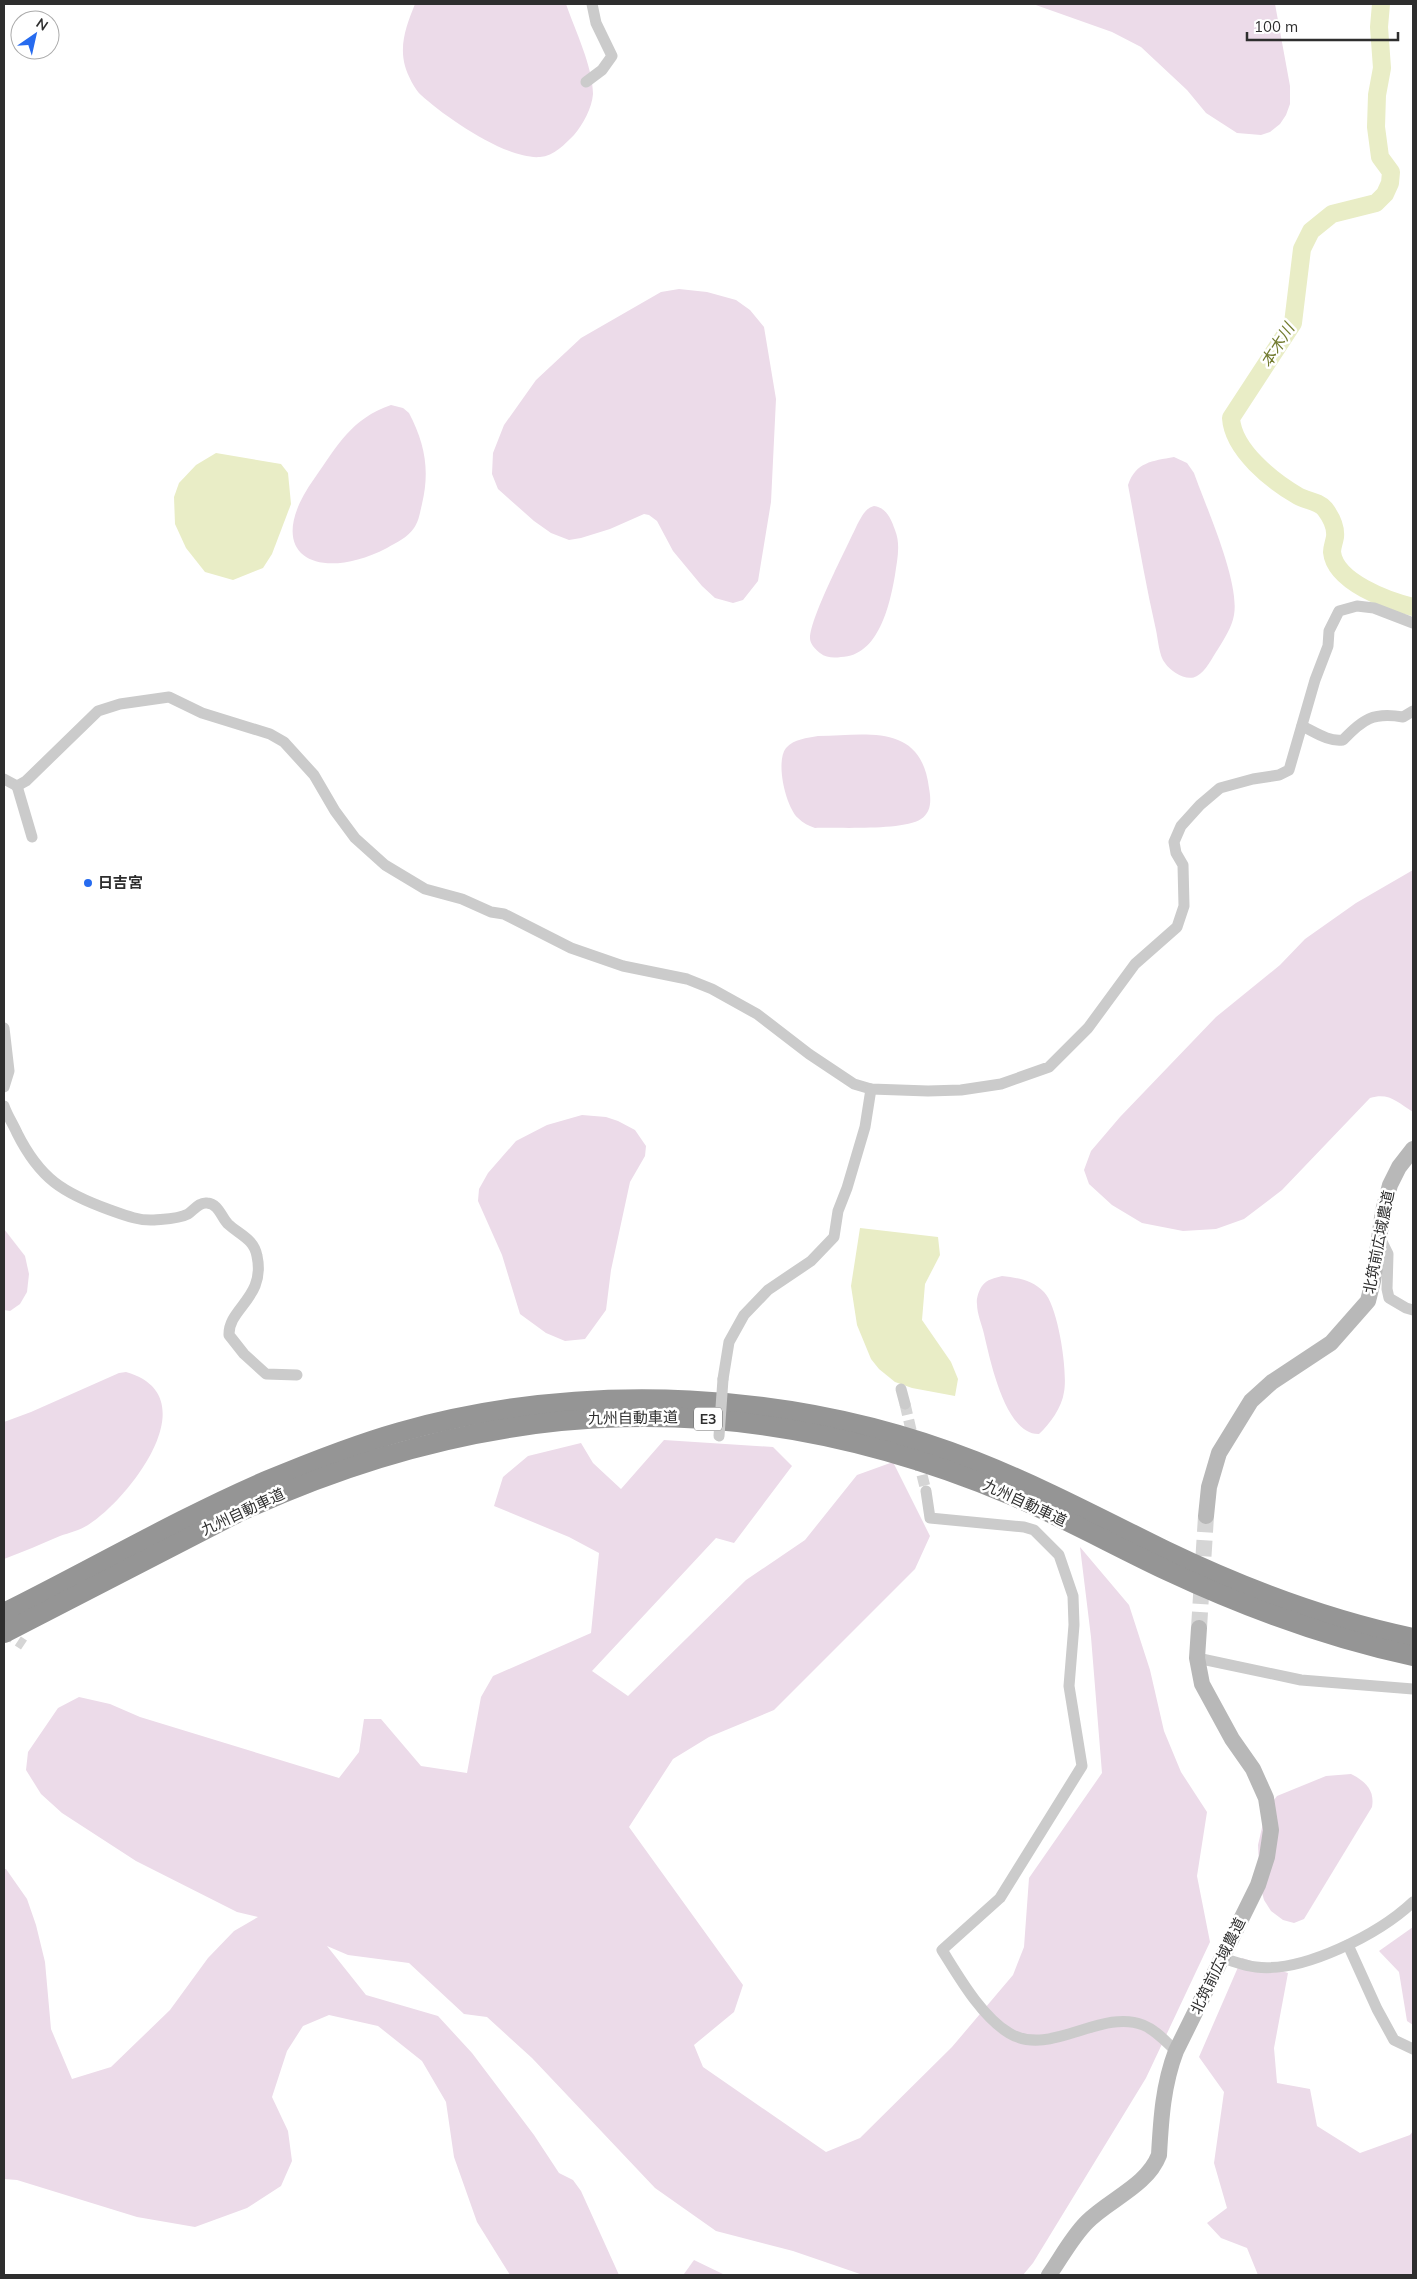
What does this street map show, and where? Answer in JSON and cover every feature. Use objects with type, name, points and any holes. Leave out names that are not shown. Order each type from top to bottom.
[{"type":"highway","name":"九州自動車道","points":[[4,1613],[228,1498],[352,1448],[400,1432],[457,1419],[530,1407],[634,1400],[738,1403],[792,1411],[845,1421],[932,1446],[1018,1480],[1167,1552],[1264,1593],[1342,1620],[1413,1638]]},
{"type":"highway","name":"九州自動車道","points":[[4,1633],[237,1513],[273,1496],[368,1460],[455,1436],[528,1425],[583,1419],[684,1417],[742,1421],[803,1430],[890,1451],[929,1463],[1015,1497],[1168,1571],[1255,1609],[1341,1638],[1413,1656]]},
{"type":"street","points":[[586,82],[602,70],[612,56],[596,22],[592,4]]},
{"type":"street","points":[[18,786],[26,781],[98,711],[120,704],[169,696],[202,713],[270,734],[284,742],[314,775],[335,811],[355,838],[385,865],[425,888],[462,900],[490,912],[504,914],[571,948],[623,966],[687,978],[712,989],[764,1019],[809,1054],[854,1084],[871,1089],[961,1090],[1001,1084],[1049,1068],[1088,1028],[1135,964],[1177,927],[1184,906],[1183,865],[1176,853],[1174,842],[1181,826],[1200,805],[1220,788],[1253,779],[1279,775],[1289,770],[1314,680],[1328,646],[1329,631],[1338,611],[1357,606],[1374,608],[1413,622]]},
{"type":"street","points":[[1302,726],[1336,741],[1343,740],[1369,717],[1403,717],[1413,711]]},
{"type":"street","points":[[4,779],[18,786],[32,837]]},
{"type":"street","points":[[4,1028],[9,1062],[9,1071],[4,1088]]},
{"type":"street","points":[[719,1436],[723,1379],[729,1342],[744,1315],[768,1290],[811,1261],[834,1237],[838,1211],[848,1188],[865,1127],[871,1089]]},
{"type":"street","points":[[4,1106],[24,1150],[36,1166],[67,1191],[81,1198],[119,1213],[145,1220],[181,1216],[201,1204],[207,1203],[217,1208],[227,1223],[253,1244],[259,1266],[257,1283],[252,1294],[234,1318],[230,1326],[229,1335],[244,1354],[266,1374],[297,1375]]},
{"type":"street","name":"北筑前広域農道","points":[[1206,1516],[1209,1487],[1219,1453],[1234,1424],[1251,1401],[1272,1382],[1331,1344],[1362,1311],[1371,1290],[1390,1185],[1399,1167],[1413,1148]]},
{"type":"street","points":[[1380,1238],[1388,1254],[1387,1289],[1389,1298],[1413,1310]]},
{"type":"street","points":[[901,1389],[905,1404]]},
{"type":"street","points":[[926,1491],[930,1518],[1024,1527],[1034,1530],[1059,1555],[1073,1596],[1074,1624],[1068,1686],[1082,1766],[1000,1898],[942,1950],[965,1986],[994,2022],[1010,2034],[1028,2040],[1056,2037],[1119,2021],[1142,2025],[1160,2036],[1176,2051]]},
{"type":"street","name":"北筑前広域農道","points":[[1049,2275],[1085,2223],[1140,2181],[1156,2164],[1159,2155],[1164,2090],[1176,2051],[1258,1885],[1268,1857],[1270,1822],[1266,1798],[1253,1769],[1232,1740],[1202,1684],[1197,1658],[1199,1628]]},
{"type":"street","points":[[1197,1658],[1301,1680],[1413,1689]]},
{"type":"street","points":[[1222,1958],[1256,1967],[1292,1965],[1348,1945],[1400,1914],[1413,1902]]},
{"type":"street","points":[[1348,1945],[1377,2009],[1394,2040],[1413,2049]]},
{"type":"shaded area","points":[[415,4],[566,4],[587,61],[593,94],[586,116],[574,135],[559,149],[550,154],[540,157],[526,156],[494,145],[460,125],[432,104],[414,86],[403,58],[403,42]]},
{"type":"shaded area","points":[[1033,4],[1275,4],[1290,86],[1290,104],[1286,115],[1280,124],[1270,132],[1261,135],[1237,133],[1206,113],[1187,90],[1141,47],[1112,32]]},
{"type":"shaded area","points":[[679,289],[707,292],[736,300],[750,310],[764,327],[776,399],[771,502],[758,581],[743,600],[733,603],[715,598],[702,586],[673,551],[657,521],[649,515],[644,514],[610,529],[569,540],[551,533],[534,521],[498,489],[492,474],[493,453],[504,425],[536,380],[581,338],[661,292]]},
{"type":"shaded area","points":[[391,405],[403,408],[409,413],[422,446],[426,480],[416,525],[398,542],[362,558],[338,563],[319,562],[304,556],[295,544],[293,527],[299,505],[314,479],[346,434],[365,418]]},
{"type":"shaded area","points":[[216,453],[281,464],[288,473],[291,504],[272,554],[263,568],[233,580],[205,572],[186,548],[175,524],[174,497],[179,483],[196,465]]},
{"type":"shaded area","points":[[1174,457],[1187,463],[1194,473],[1221,544],[1232,584],[1234,601],[1234,615],[1228,633],[1206,668],[1193,678],[1175,673],[1161,656],[1128,485],[1135,471],[1140,467]]},
{"type":"shaded area","points":[[874,506],[882,509],[888,515],[898,541],[895,575],[886,613],[873,638],[865,648],[854,654],[827,657],[815,648],[810,640],[816,615],[857,525],[866,511]]},
{"type":"shaded area","points":[[873,735],[890,737],[904,743],[915,752],[924,767],[930,796],[929,809],[925,816],[912,823],[870,828],[815,828],[802,821],[794,812],[786,795],[782,773],[783,755],[786,748],[793,743],[801,739],[818,736]]},
{"type":"shaded area","points":[[1413,870],[1413,1112],[1388,1097],[1377,1096],[1370,1098],[1282,1190],[1244,1219],[1216,1229],[1183,1231],[1142,1223],[1112,1205],[1089,1184],[1084,1170],[1091,1151],[1120,1117],[1216,1017],[1280,965],[1305,939],[1356,903]]},
{"type":"shaded area","points":[[582,1115],[606,1117],[618,1121],[635,1130],[646,1146],[645,1156],[630,1182],[611,1270],[606,1310],[585,1339],[565,1341],[546,1333],[520,1314],[502,1255],[478,1201],[479,1189],[488,1173],[516,1141],[547,1125]]},
{"type":"shaded area","points":[[860,1228],[938,1237],[940,1255],[925,1284],[922,1320],[951,1362],[958,1379],[955,1396],[912,1388],[895,1382],[879,1369],[871,1359],[857,1325],[851,1286]]},
{"type":"shaded area","points":[[4,1229],[25,1256],[29,1274],[27,1292],[20,1304],[10,1311],[4,1310]]},
{"type":"shaded area","points":[[1002,1276],[1024,1280],[1044,1292],[1049,1299],[1058,1325],[1065,1370],[1063,1398],[1055,1415],[1039,1434],[1027,1431],[1017,1422],[1008,1409],[995,1377],[977,1308],[978,1295],[984,1284],[989,1280]]},
{"type":"shaded area","points":[[126,1372],[150,1384],[161,1402],[162,1424],[154,1448],[140,1471],[123,1494],[105,1512],[88,1525],[4,1559],[4,1422],[119,1373]]},
{"type":"shaded area","points":[[664,1440],[773,1447],[792,1466],[734,1543],[716,1538],[592,1671],[628,1696],[746,1580],[805,1540],[857,1475],[893,1462],[930,1536],[915,1569],[774,1710],[709,1737],[673,1759],[629,1827],[743,1985],[734,2012],[694,2045],[703,2067],[826,2152],[860,2138],[952,2047],[1013,1975],[1024,1947],[1029,1878],[1102,1773],[1091,1637],[1080,1547],[1129,1605],[1150,1670],[1164,1731],[1181,1772],[1207,1812],[1197,1876],[1210,1942],[1146,2078],[1033,2263],[1023,2275],[863,2275],[793,2251],[716,2231],[655,2188],[532,2058],[487,2017],[464,2014],[409,1963],[348,1955],[327,1946],[366,1995],[438,2016],[472,2053],[534,2135],[559,2173],[573,2180],[581,2191],[619,2275],[510,2275],[477,2222],[454,2157],[446,2102],[422,2061],[378,2026],[329,2015],[303,2026],[287,2051],[272,2097],[288,2131],[292,2161],[281,2186],[247,2208],[195,2227],[137,2217],[17,2180],[4,2179],[4,1869],[6,1869],[27,1899],[36,1925],[45,1962],[51,2029],[72,2079],[111,2067],[170,2010],[208,1958],[234,1931],[258,1917],[237,1912],[136,1861],[62,1813],[41,1794],[26,1770],[28,1752],[58,1708],[79,1697],[110,1704],[140,1717],[339,1778],[359,1752],[364,1719],[381,1719],[421,1766],[467,1773],[481,1697],[493,1676],[591,1633],[599,1553],[569,1537],[494,1506],[503,1477],[528,1456],[581,1443],[593,1463],[621,1489]]},
{"type":"shaded area","points":[[1351,1774],[1368,1787],[1373,1801],[1372,1807],[1304,1919],[1294,1923],[1283,1920],[1271,1911],[1264,1900],[1260,1885],[1258,1845],[1266,1810],[1277,1796],[1326,1776]]},
{"type":"shaded area","points":[[1413,1927],[1413,2025],[1407,2021],[1399,1972],[1379,1951]]},
{"type":"shaded area","points":[[1242,1958],[1288,1973],[1274,2048],[1277,2083],[1310,2089],[1317,2126],[1360,2153],[1410,2135],[1413,2131],[1413,2275],[1258,2275],[1247,2248],[1221,2238],[1207,2223],[1227,2208],[1214,2163],[1224,2092],[1199,2057]]},
{"type":"shaded area","points":[[694,2260],[725,2275],[685,2275]]},
{"type":"waterway","name":"本木川","points":[[1381,4],[1379,27],[1382,68],[1377,95],[1376,127],[1380,157],[1391,172],[1390,183],[1385,194],[1376,203],[1332,214],[1311,231],[1302,249],[1293,323],[1231,418],[1233,430],[1239,442],[1246,453],[1266,473],[1301,498],[1319,504],[1325,509],[1335,530],[1332,552],[1335,563],[1342,572],[1352,581],[1377,595],[1413,607]]},
{"type":"tunnel","points":[[905,1404],[914,1443]]},
{"type":"tunnel","points":[[918,1459],[926,1491]]},
{"type":"tunnel","points":[[1199,1628],[1206,1516]]},
{"type":"tunnel","points":[[4,1632],[24,1645]]},
{"type":"place","name":"日吉宮","points":[[88,883]]}]
